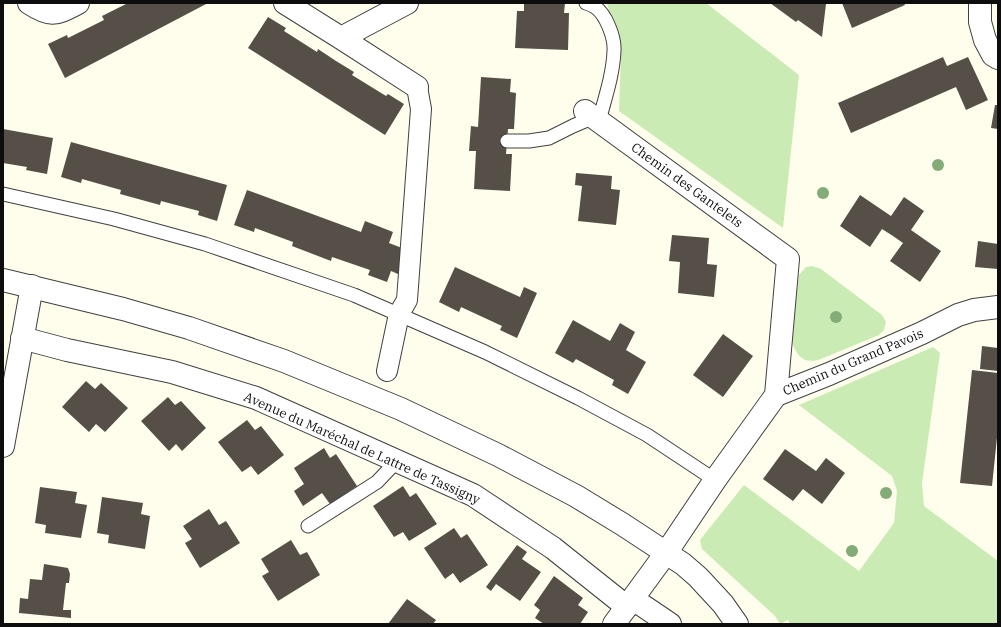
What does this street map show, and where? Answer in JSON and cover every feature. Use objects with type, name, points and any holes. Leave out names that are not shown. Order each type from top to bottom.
[{"type":"street","points":[[29,3],[47,12],[59,13],[78,3]]},
{"type":"street","points":[[285,3],[417,87],[421,109],[408,300],[399,314],[387,371]]},
{"type":"street","points":[[341,38],[408,3]]},
{"type":"street","points":[[980,3],[980,22],[985,40],[993,55],[998,58]]},
{"type":"street","name":"Chemin des Gantelets","points":[[593,116],[788,259],[776,396]]},
{"type":"street","points":[[3,280],[124,309],[189,328],[284,361],[401,409],[498,455],[576,496],[622,524],[683,564],[698,577],[722,604],[737,624]]},
{"type":"street","points":[[3,446],[32,286]]},
{"type":"street","name":"Chemin du Grand Pavois","points":[[625,610],[666,553],[715,480],[776,396],[901,342],[958,315],[974,310],[998,307]]},
{"type":"street","name":"Avenue du Maréchal de Lattre de Tassigny","points":[[22,338],[67,350],[172,372],[256,398],[473,495],[553,548],[625,610],[670,624]]},
{"type":"lane","points":[[507,141],[529,141],[549,138],[593,116],[610,82],[614,50],[611,30],[602,14],[595,7],[586,3]]},
{"type":"lane","points":[[3,194],[114,219],[205,244],[354,295],[485,352],[578,398],[647,435],[715,480]]},
{"type":"lane","points":[[308,526],[377,482],[397,461]]},
{"type":"green space","points":[[607,3],[706,3],[799,75],[783,228],[619,111],[621,56]]},
{"type":"green space","points":[[812,266],[821,269],[882,315],[886,322],[884,330],[879,335],[815,361],[805,360],[798,355],[791,340],[799,275],[806,267]]},
{"type":"green space","points":[[933,347],[940,353],[922,483],[924,506],[998,561],[998,624],[790,624],[788,620],[780,624],[775,616],[702,549],[700,540],[744,485],[859,571],[894,523],[897,491],[892,476],[799,405]]},
{"type":"building","points":[[128,3],[208,3],[65,78],[48,44],[67,35],[68,38],[104,20],[102,16]]},
{"type":"building","points":[[524,3],[565,3],[564,13],[569,13],[568,50],[515,48],[517,11],[524,11]]},
{"type":"building","points":[[770,3],[825,3],[822,37],[798,20],[796,22]]},
{"type":"building","points":[[842,3],[904,3],[905,5],[852,28]]},
{"type":"building","points":[[268,17],[286,28],[284,31],[317,52],[318,49],[354,72],[352,75],[386,96],[388,94],[404,104],[385,135],[248,48]]},
{"type":"building","points":[[943,57],[947,66],[968,57],[988,100],[966,110],[956,87],[851,133],[838,103]]},
{"type":"building","points":[[481,77],[511,79],[510,92],[516,93],[514,129],[508,129],[506,154],[512,154],[510,191],[474,189],[476,151],[469,151],[471,126],[478,127]]},
{"type":"building","points":[[995,105],[998,105],[998,129],[991,128]]},
{"type":"building","points":[[3,129],[53,138],[47,174],[26,170],[27,167],[3,163]]},
{"type":"building","points":[[71,142],[227,185],[217,221],[198,215],[199,211],[161,201],[160,205],[120,194],[121,190],[82,179],[81,183],[61,177]]},
{"type":"building","points":[[576,173],[612,176],[611,189],[620,190],[616,225],[578,221],[582,186],[575,185]]},
{"type":"building","points":[[247,190],[361,232],[365,221],[393,232],[389,243],[407,250],[398,274],[391,271],[387,282],[368,275],[370,270],[332,257],[331,261],[292,246],[293,242],[255,228],[254,232],[234,225]]},
{"type":"building","points":[[860,195],[891,216],[904,197],[924,211],[911,230],[941,251],[920,282],[890,261],[903,243],[893,236],[882,229],[870,247],[840,226]]},
{"type":"building","points":[[672,235],[709,238],[707,264],[717,265],[714,297],[678,293],[680,262],[669,261]]},
{"type":"building","points":[[978,241],[998,244],[998,269],[975,267]]},
{"type":"building","points":[[455,267],[520,297],[524,287],[537,293],[517,338],[500,330],[502,326],[461,307],[459,312],[439,302]]},
{"type":"building","points":[[573,320],[610,341],[620,323],[635,332],[626,350],[646,362],[628,394],[612,385],[614,380],[576,359],[573,363],[555,353]]},
{"type":"building","points":[[723,334],[753,356],[723,397],[693,375]]},
{"type":"building","points":[[982,346],[998,348],[998,371],[980,369]]},
{"type":"building","points":[[972,370],[998,373],[998,428],[992,486],[960,483]]},
{"type":"building","points":[[86,381],[95,389],[101,383],[128,408],[105,432],[96,424],[89,432],[62,407]]},
{"type":"building","points":[[168,397],[175,405],[181,401],[206,428],[182,451],[176,444],[169,451],[141,421]]},
{"type":"building","points":[[247,420],[255,430],[261,426],[284,455],[258,475],[251,466],[242,472],[218,442]]},
{"type":"building","points":[[324,448],[330,458],[336,454],[357,486],[330,504],[322,493],[303,506],[294,491],[304,484],[294,468]]},
{"type":"building","points":[[785,449],[816,471],[826,458],[845,473],[822,504],[803,489],[793,501],[763,479]]},
{"type":"building","points":[[403,486],[410,497],[416,493],[437,524],[409,541],[403,532],[394,537],[373,506]]},
{"type":"building","points":[[40,487],[77,492],[75,503],[87,505],[81,538],[45,533],[46,525],[35,523]]},
{"type":"building","points":[[102,497],[143,503],[141,514],[150,516],[145,549],[108,543],[109,535],[97,533]]},
{"type":"building","points":[[209,509],[219,525],[226,521],[240,543],[200,568],[185,543],[192,539],[183,526]]},
{"type":"building","points":[[454,528],[461,538],[467,534],[488,565],[460,583],[453,573],[445,579],[424,548]]},
{"type":"building","points":[[291,540],[300,555],[307,552],[320,575],[278,601],[262,576],[269,572],[261,559]]},
{"type":"building","points":[[517,545],[527,552],[522,559],[541,572],[520,601],[496,584],[491,591],[486,587]]},
{"type":"building","points":[[44,564],[68,568],[70,574],[69,583],[66,583],[63,610],[71,610],[71,618],[19,613],[20,598],[28,599],[30,579],[42,580]]},
{"type":"building","points":[[554,576],[583,598],[578,605],[588,612],[580,624],[544,624],[535,618],[540,610],[534,605]]},
{"type":"building","points":[[407,599],[436,620],[433,624],[388,624]]}]
